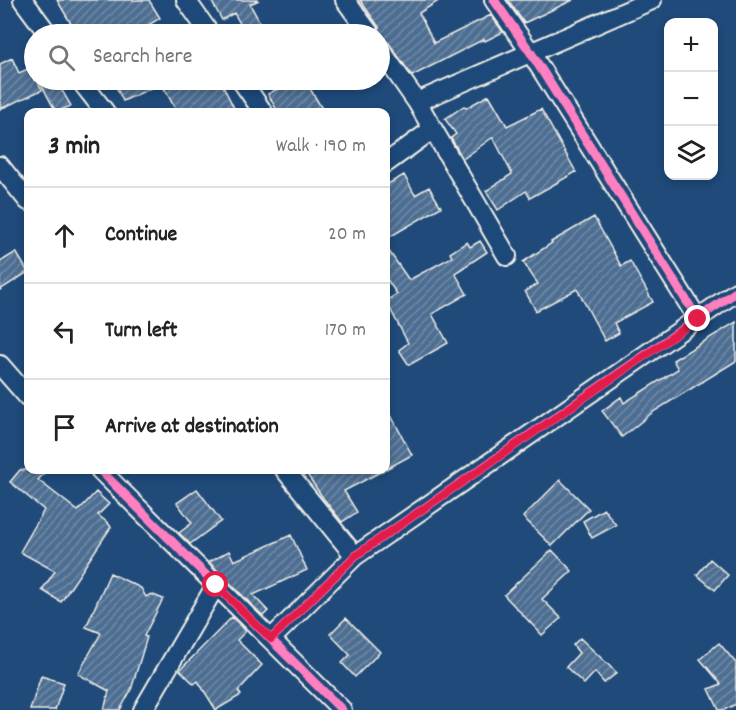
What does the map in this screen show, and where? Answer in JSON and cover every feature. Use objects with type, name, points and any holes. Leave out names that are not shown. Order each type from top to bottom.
[{"type":"street","points":[[23,0],[41,24]]},
{"type":"street","points":[[186,0],[203,24]]},
{"type":"street","points":[[345,0],[363,24]]},
{"type":"street","points":[[494,0],[531,53],[698,319]]},
{"type":"street","points":[[417,102],[652,0]]},
{"type":"street","points":[[390,63],[417,102],[507,256]]},
{"type":"street","points":[[88,90],[102,108]]},
{"type":"street","points":[[248,90],[260,108]]},
{"type":"street","points":[[390,160],[433,129]]},
{"type":"street","points":[[0,166],[24,196]]},
{"type":"street","points":[[271,639],[355,556],[736,292]]},
{"type":"street","points":[[0,365],[24,392]]},
{"type":"street","points":[[104,474],[342,710]]},
{"type":"street","points":[[288,474],[355,556]]},
{"type":"street","points":[[143,710],[216,585]]},
{"type":"building","points":[[57,0],[149,0],[160,18],[150,24],[71,24]]},
{"type":"building","points":[[211,0],[259,0],[250,4],[261,24],[240,24],[234,13],[222,20]]},
{"type":"building","points":[[360,0],[440,0],[419,13],[434,43],[491,15],[503,32],[485,41],[484,39],[412,76],[390,44],[390,24],[377,24]]},
{"type":"building","points":[[508,0],[573,0],[524,23]]},
{"type":"building","points":[[12,58],[19,73],[24,71],[24,90],[42,90],[0,109],[0,64]]},
{"type":"building","points":[[44,90],[62,90],[71,106],[54,108]]},
{"type":"building","points":[[118,90],[147,90],[123,101]]},
{"type":"building","points":[[165,90],[225,90],[234,108],[175,108]]},
{"type":"building","points":[[275,90],[311,90],[322,108],[276,108],[268,94]]},
{"type":"building","points":[[489,95],[507,126],[541,109],[576,172],[530,198],[526,191],[498,210],[486,191],[512,174],[493,137],[463,159],[451,138],[456,134],[445,119],[464,106],[466,108]]},
{"type":"building","points":[[404,175],[415,195],[429,187],[441,207],[390,237],[390,183]]},
{"type":"building","points":[[594,217],[621,266],[630,261],[653,302],[614,323],[619,333],[605,341],[577,289],[536,311],[525,291],[538,284],[523,262],[551,242]]},
{"type":"building","points":[[480,241],[487,252],[455,273],[467,294],[432,314],[448,343],[409,365],[399,350],[408,343],[390,309],[390,298],[397,294],[390,284],[390,253],[409,280],[452,257],[450,253],[467,242],[470,247]]},
{"type":"building","points":[[16,252],[24,265],[24,275],[0,290],[0,262]]},
{"type":"building","points":[[736,322],[736,361],[653,412],[622,437],[602,411],[621,397],[624,403],[678,369],[673,360]]},
{"type":"building","points":[[390,414],[412,455],[390,467]]},
{"type":"building","points":[[20,470],[24,470],[24,474],[43,474],[38,480],[78,511],[96,492],[109,504],[98,515],[111,527],[61,602],[42,590],[55,571],[20,552],[44,510],[10,482]]},
{"type":"building","points":[[307,474],[376,474],[344,491],[357,512],[342,522]]},
{"type":"building","points":[[560,480],[589,509],[552,546],[523,517]]},
{"type":"building","points":[[197,489],[221,521],[190,544],[179,533],[192,523],[177,503]]},
{"type":"building","points":[[604,509],[616,525],[592,538],[583,521]]},
{"type":"building","points":[[291,535],[307,570],[253,595],[268,611],[263,616],[209,562],[229,551],[234,561]]},
{"type":"building","points":[[552,550],[572,571],[542,599],[561,618],[542,635],[504,595]]},
{"type":"building","points":[[710,559],[728,575],[715,590],[697,575]]},
{"type":"building","points":[[110,573],[141,588],[146,597],[151,594],[163,599],[144,636],[147,637],[131,690],[120,710],[104,710],[109,691],[78,674],[101,633],[86,627]]},
{"type":"building","points":[[232,617],[246,631],[237,640],[262,665],[238,691],[241,695],[216,710],[198,681],[194,684],[180,670]]},
{"type":"building","points":[[346,618],[380,652],[355,677],[342,663],[350,655],[330,634]]},
{"type":"building","points":[[580,638],[617,673],[604,683],[595,672],[584,684],[566,667],[579,653],[573,645]]},
{"type":"building","points":[[719,643],[736,663],[736,704],[724,710],[719,710],[709,689],[721,684],[700,659]]},
{"type":"building","points":[[41,676],[64,683],[55,710],[30,710]]},
{"type":"cycle path","points":[[494,0],[531,53],[698,319]]},
{"type":"cycle path","points":[[271,639],[355,556],[736,292]]},
{"type":"cycle path","points":[[104,474],[342,710]]},
{"type":"route","points":[[216,585],[271,639],[355,556],[698,319]]}]
